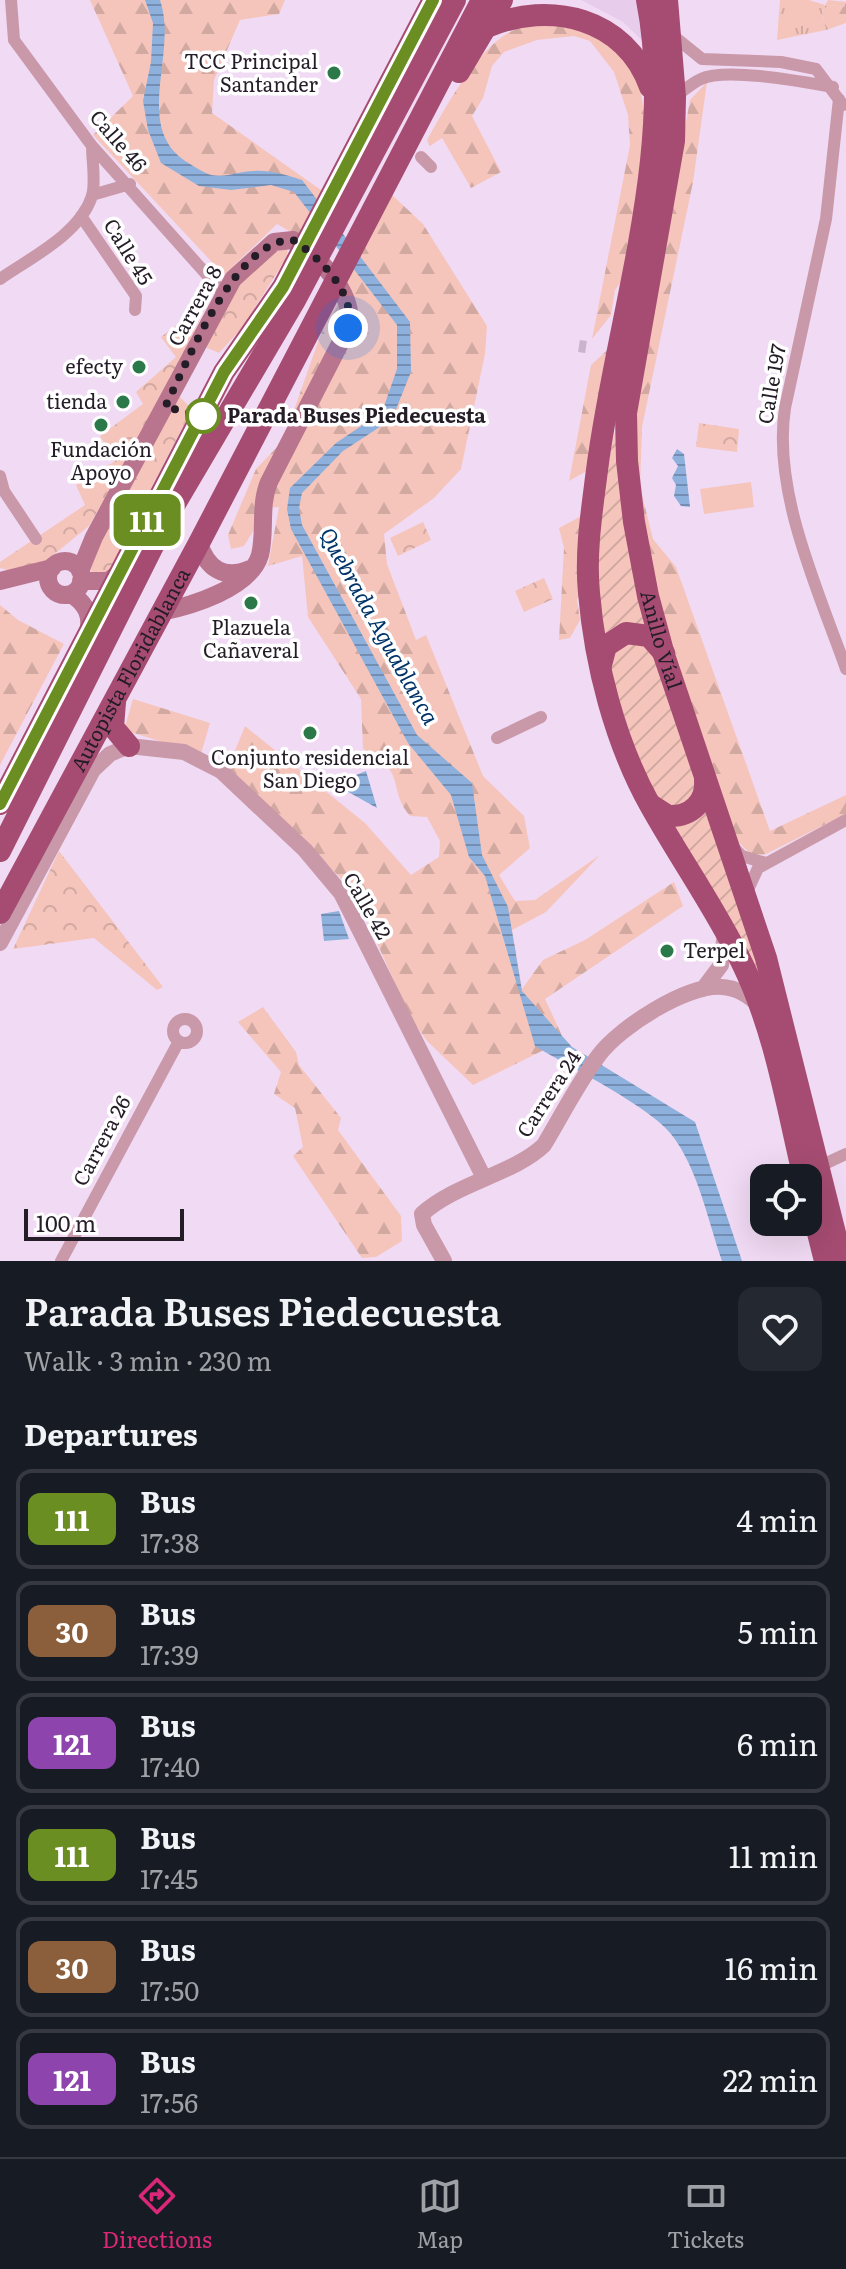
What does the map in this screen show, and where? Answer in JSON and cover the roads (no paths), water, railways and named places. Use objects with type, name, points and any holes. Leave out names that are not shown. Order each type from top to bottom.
[{"type":"highway","points":[[0,804],[224,372],[288,294],[360,160],[433,0]]},
{"type":"highway","points":[[360,160],[390,121],[455,0]]},
{"type":"highway","name":"Autopista Floridablanca","points":[[7,914],[24,869],[199,543],[313,317],[388,179],[419,157],[482,0]]},
{"type":"highway","points":[[419,157],[440,103],[502,0]]},
{"type":"highway","name":"Anillo Víal","points":[[647,0],[655,60],[649,174],[592,507],[588,592],[601,665],[620,736],[650,805],[724,928],[759,1006],[808,1164]]},
{"type":"highway","name":"Anillo Víal","points":[[667,0],[675,97],[671,159],[625,425],[639,549],[664,655],[766,958],[809,1164]]},
{"type":"highway","points":[[487,27],[512,15],[541,9],[569,11],[596,21],[620,38],[634,54],[646,76],[654,112]]},
{"type":"highway","points":[[390,121],[412,43]]},
{"type":"highway","name":"Autopista Floridablanca","points":[[0,851],[169,514],[288,294]]},
{"type":"highway","points":[[601,665],[609,643],[630,632],[653,639],[664,655]]},
{"type":"highway","points":[[117,695],[113,727],[129,746]]},
{"type":"highway","points":[[650,805],[668,816],[689,812],[703,796],[704,775]]},
{"type":"highway","name":"Anillo Víal","points":[[822,1204],[842,1261]]},
{"type":"highway","points":[[819,1236],[825,1261]]},
{"type":"main road","name":"Carrera 8","points":[[72,584],[228,287],[274,242],[293,240],[307,249],[349,300],[351,316],[269,482],[262,501],[260,556],[253,568]]},
{"type":"main road","points":[[211,279],[228,287]]},
{"type":"main road","name":"Carrera 8","points":[[7,580],[55,566],[94,537]]},
{"type":"main road","points":[[199,543],[204,560],[218,572],[236,575],[253,568]]},
{"type":"main road","points":[[72,584],[49,582],[55,566],[73,564],[72,584],[89,615],[88,634]]},
{"type":"main road","points":[[161,612],[211,598],[253,568]]},
{"type":"main road","points":[[7,580],[72,584],[108,581],[122,571]]},
{"type":"street","name":"Calle 46","points":[[11,0],[14,40],[92,146],[130,184],[211,279]]},
{"type":"street","points":[[671,34],[702,59],[809,66],[836,93],[846,111]]},
{"type":"street","points":[[675,97],[700,79],[715,75],[770,78],[836,93]]},
{"type":"street","name":"Calle 197","points":[[836,93],[826,219],[785,408],[783,437],[791,504],[846,669]]},
{"type":"street","points":[[0,279],[41,251],[81,216],[92,195],[92,146]]},
{"type":"street","points":[[92,195],[130,184]]},
{"type":"street","name":"Calle 45","points":[[81,216],[136,296],[135,310]]},
{"type":"street","points":[[0,476],[4,491],[36,539]]},
{"type":"street","points":[[497,738],[541,717]]},
{"type":"street","points":[[0,943],[7,914],[93,770],[110,754],[129,746]]},
{"type":"street","name":"Calle 42","points":[[129,746],[184,752],[221,771],[305,850],[341,893],[483,1176]]},
{"type":"street","points":[[746,896],[752,876],[766,863],[846,820]]},
{"type":"street","points":[[728,840],[742,856],[766,863]]},
{"type":"street","points":[[703,989],[721,965],[726,942],[724,928]]},
{"type":"street","name":"Carrera 24","points":[[444,1261],[424,1225],[422,1214],[483,1176],[534,1154],[544,1145],[600,1053],[616,1037],[662,1005],[703,989],[734,989],[759,1006]]},
{"type":"street","name":"Carrera 26","points":[[61,1261],[179,1041]]},
{"type":"street","points":[[822,1167],[846,1154]]},
{"type":"water","points":[[145,0],[160,0],[164,21],[159,111],[163,131],[172,149],[190,164],[211,175],[260,171],[302,180],[410,322],[411,372],[392,419],[343,451],[302,493],[299,508],[302,525],[417,735],[472,783],[482,855],[508,907],[522,991],[572,1047],[695,1122],[742,1261],[722,1261],[695,1179],[671,1134],[627,1099],[535,1046],[485,876],[469,857],[451,795],[408,743],[291,529],[287,509],[290,488],[336,443],[382,412],[397,369],[397,325],[294,192],[271,185],[231,190],[199,186],[161,163],[148,130],[143,101],[151,62],[153,23]]},
{"type":"water","points":[[677,449],[684,454],[690,507],[681,506],[674,496],[676,485],[672,478],[678,466],[672,458]]},
{"type":"water","points":[[366,771],[377,808],[334,784]]},
{"type":"water","points":[[339,911],[349,939],[324,941],[321,914]]},
{"type":"tunnel","points":[[579,346],[586,347]]},
{"type":"place","name":"TCC Principal Santander","points":[[334,73]]},
{"type":"place","name":"efecty","points":[[139,367]]},
{"type":"place","name":"tienda","points":[[123,402]]},
{"type":"place","name":"Parada Buses Piedecuesta","points":[[203,416]]},
{"type":"place","name":"Fundación Apoyo","points":[[101,425]]},
{"type":"place","name":"Plazuela Cañaveral","points":[[251,603]]},
{"type":"place","name":"Conjunto residencial San Diego","points":[[310,733]]},
{"type":"place","name":"Terpel","points":[[667,951]]},
{"type":"water label","name":"Quebrada Aguablanca","points":[[379,626]]}]
